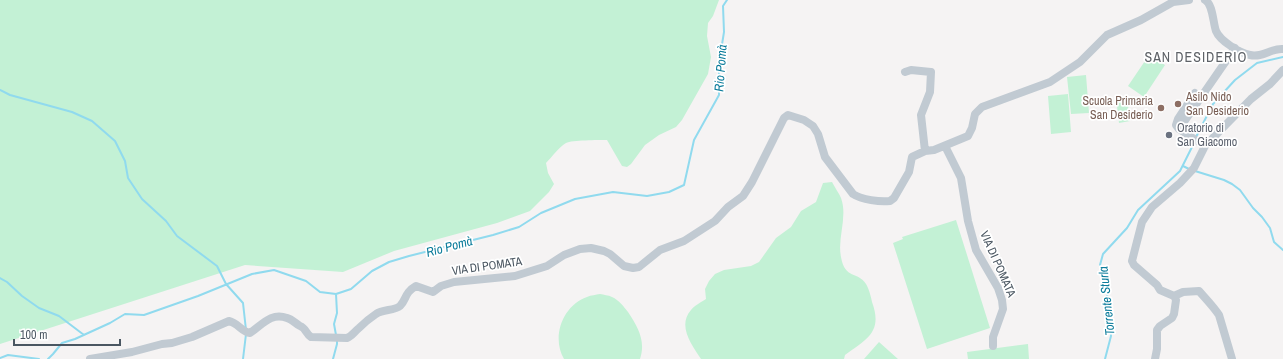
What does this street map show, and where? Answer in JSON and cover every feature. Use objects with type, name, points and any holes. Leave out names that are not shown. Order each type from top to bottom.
[{"type":"street","name":"VIA DI POMATA","points":[[90,359],[172,343],[192,337],[229,321],[235,323],[244,331],[250,333],[267,319],[277,316],[287,318],[301,326],[308,336],[315,338],[344,339],[351,337],[357,329],[376,314],[383,310],[394,309],[400,306],[408,292],[416,286],[433,292],[441,286],[454,282],[515,276],[547,266],[564,255],[580,249],[591,248],[604,251],[624,266],[633,268],[639,267],[660,250],[684,241],[709,226],[732,204],[743,196],[748,190],[784,118],[787,115],[794,116],[813,126],[818,134],[825,157],[852,192],[857,196],[882,201],[892,200],[909,172],[912,157],[968,136],[972,128],[972,121],[975,114],[982,107],[1040,86],[1066,72],[1092,51],[1107,35],[1133,24],[1173,2],[1189,0]]},
{"type":"street","points":[[1205,0],[1209,4],[1216,32],[1234,48],[1246,54],[1256,56],[1277,49],[1283,49]]},
{"type":"street","points":[[1179,129],[1234,48]]},
{"type":"street","points":[[905,72],[911,70],[931,72],[930,92],[921,115],[925,151]]},
{"type":"street","points":[[1232,359],[1219,314],[1214,310],[1209,301],[1197,290],[1174,296],[1160,290],[1157,285],[1132,262],[1142,222],[1150,206],[1180,183],[1193,170],[1202,144],[1270,84],[1283,70]]},
{"type":"street","points":[[1195,93],[1178,119],[1176,125],[1179,129],[1202,144]]},
{"type":"street","name":"VIA DI POMATA","points":[[944,146],[962,178],[968,221],[976,250],[998,288],[1003,304],[1002,312],[993,336],[993,346]]},
{"type":"street","points":[[1155,359],[1157,352],[1157,330],[1173,316],[1176,300],[1174,296]]},
{"type":"green space","points":[[0,0],[719,0],[713,16],[708,23],[707,36],[711,57],[708,74],[682,120],[676,127],[659,135],[645,145],[627,167],[622,166],[607,140],[569,142],[561,147],[546,163],[548,173],[554,184],[549,192],[530,211],[497,223],[394,251],[343,272],[245,265],[0,344]]},
{"type":"green space","points":[[1149,55],[1165,65],[1144,97],[1128,86]]},
{"type":"green space","points":[[1086,75],[1089,113],[1071,114],[1067,77]]},
{"type":"green space","points":[[1068,94],[1071,132],[1051,134],[1048,96]]},
{"type":"green space","points":[[1127,97],[1130,121],[1119,123],[1116,98]]},
{"type":"green space","points":[[832,182],[843,205],[843,220],[840,242],[841,257],[845,269],[863,280],[868,288],[876,321],[871,334],[845,355],[844,359],[701,359],[690,342],[687,335],[685,322],[692,309],[706,299],[705,289],[709,281],[715,274],[724,270],[751,266],[759,262],[776,238],[791,227],[801,211],[816,202],[823,183]]},
{"type":"green space","points":[[956,220],[990,328],[927,349],[893,243],[903,239],[902,237]]},
{"type":"green space","points":[[600,294],[610,296],[617,300],[632,318],[640,334],[642,352],[640,359],[564,359],[560,350],[559,332],[566,314],[571,307],[579,301],[589,296]]},
{"type":"green space","points":[[879,342],[898,359],[864,359]]},
{"type":"green space","points":[[1028,344],[1029,359],[968,359],[967,352]]},
{"type":"waterway","name":"Rio Pomà","points":[[48,359],[62,343],[75,339],[110,323],[125,314],[144,315],[198,296],[252,274],[274,270],[306,281],[320,292],[336,294],[351,289],[372,271],[389,262],[519,227],[541,213],[575,199],[613,192],[647,196],[669,192],[684,185],[694,140],[719,95],[719,63],[724,32],[723,6],[727,0]]},
{"type":"waterway","name":"Torrente Sturla","points":[[1196,137],[1213,104],[1235,80],[1257,63],[1283,57]]},
{"type":"waterway","points":[[0,90],[10,95],[72,112],[92,121],[115,141],[125,161],[128,178],[142,199],[166,221],[177,236],[217,266],[226,284],[243,303],[246,330]]},
{"type":"waterway","name":"Torrente Sturla","points":[[1105,359],[1111,336],[1107,293],[1100,265],[1103,254],[1127,228],[1138,210],[1180,171],[1195,141]]},
{"type":"waterway","points":[[1183,166],[1191,170]]},
{"type":"waterway","points":[[1195,171],[1224,180],[1240,190],[1270,228],[1274,242],[1283,250]]},
{"type":"waterway","points":[[0,278],[39,308],[59,316],[84,335]]},
{"type":"waterway","points":[[336,294],[337,313],[334,324],[336,335]]},
{"type":"waterway","points":[[243,359],[246,334]]},
{"type":"waterway","points":[[333,359],[337,339]]},
{"type":"waterway","points":[[0,358],[8,355],[39,359]]},
{"type":"place","name":"Asilo Nido San Desiderio","points":[[1178,104]]},
{"type":"place","name":"Scuola Primaria San Desiderio","points":[[1161,108]]},
{"type":"place","name":"Oratorio di San Giacomo","points":[[1169,135]]},
{"type":"district","name":"SAN DESIDERIO","points":[[1196,57]]}]
